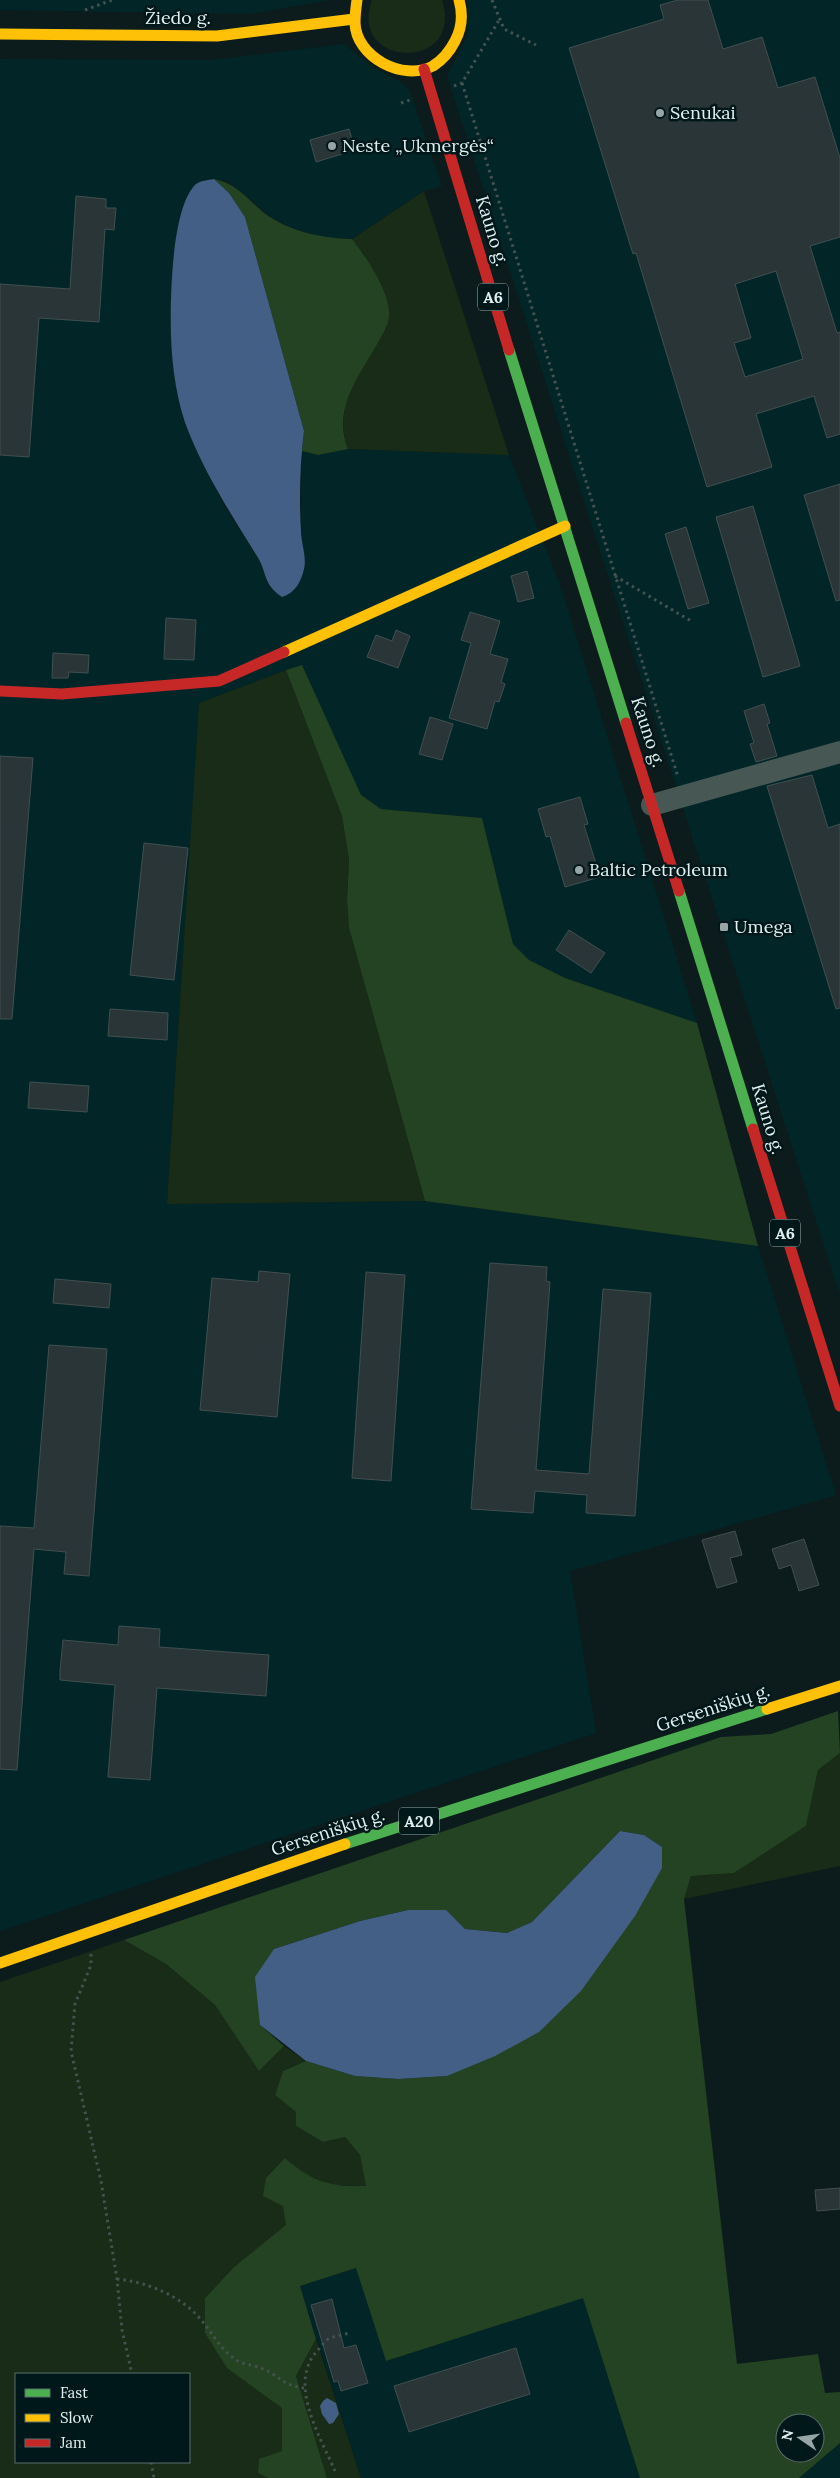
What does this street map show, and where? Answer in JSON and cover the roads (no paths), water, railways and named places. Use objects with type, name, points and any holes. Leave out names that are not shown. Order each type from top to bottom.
[{"type":"main road","points":[[357,0],[354,19],[361,43],[377,61],[399,70],[424,69],[435,64],[452,48],[461,27],[464,1]]},
{"type":"main road","name":"Žiedo g.","points":[[0,34],[217,36],[354,19]]},
{"type":"main road","name":"Kauno g.","points":[[424,69],[840,1406]]},
{"type":"main road","points":[[0,691],[62,694],[219,681],[565,526]]},
{"type":"main road","name":"Gerseniškių g.","points":[[0,1963],[281,1865],[840,1686]]},
{"type":"street","points":[[652,805],[840,752]]},
{"type":"water","points":[[214,179],[229,193],[245,217],[304,431],[300,506],[305,565],[297,586],[290,593],[282,597],[268,583],[257,556],[220,496],[196,449],[181,410],[174,373],[171,321],[172,279],[181,213],[188,196],[196,184]]},
{"type":"water","points":[[620,1831],[644,1835],[662,1847],[662,1868],[635,1916],[581,1991],[539,2032],[495,2056],[447,2076],[398,2079],[355,2076],[306,2061],[260,2025],[255,1977],[274,1949],[360,1921],[408,1910],[446,1910],[465,1929],[507,1933],[532,1922]]},
{"type":"water","points":[[327,2398],[336,2403],[339,2414],[333,2423],[329,2424],[322,2414],[320,2406]]},
{"type":"place","name":"Senukai","points":[[660,113]]},
{"type":"place","name":"Neste „Ukmergės“","points":[[332,146]]},
{"type":"place","name":"Baltic Petroleum","points":[[579,870]]},
{"type":"place","name":"Umega","points":[[724,927]]}]
